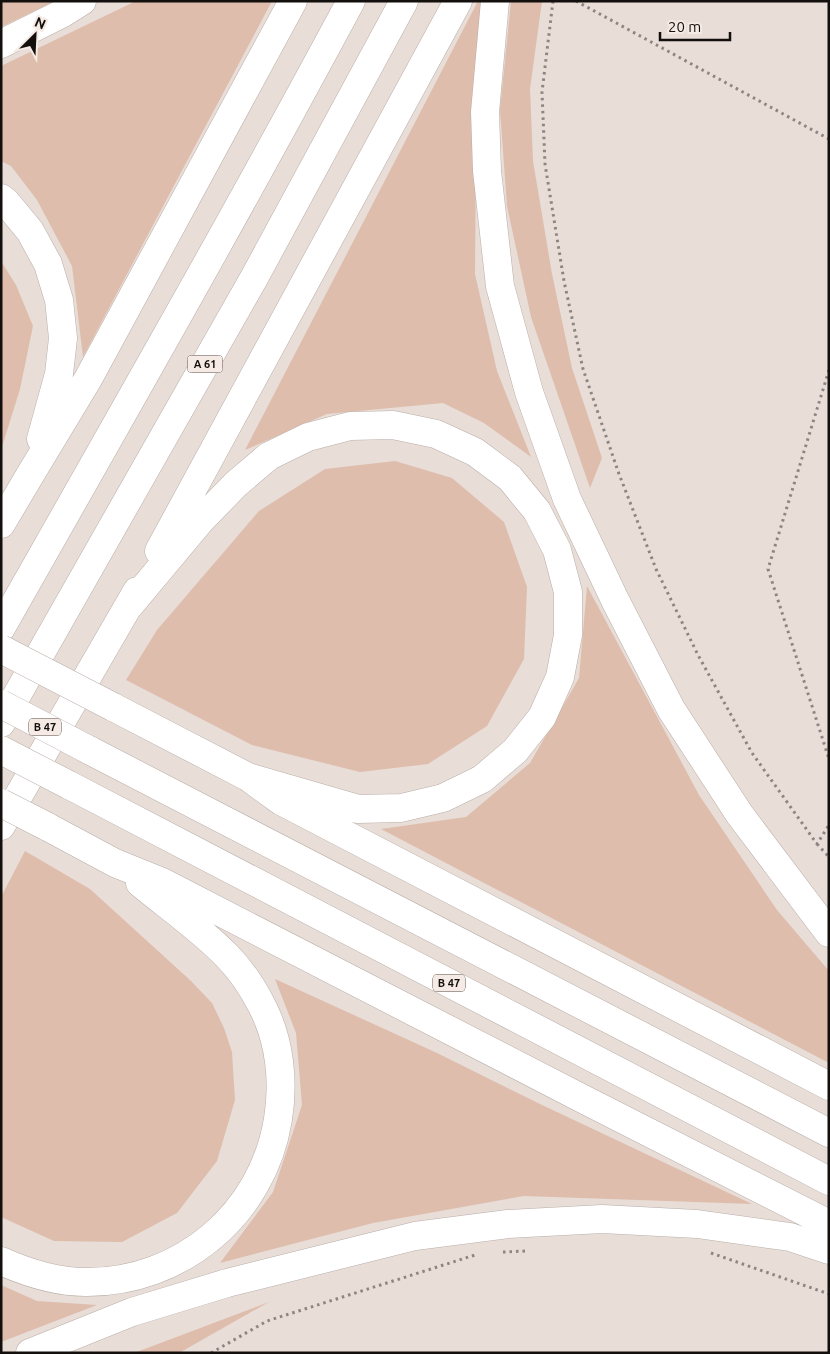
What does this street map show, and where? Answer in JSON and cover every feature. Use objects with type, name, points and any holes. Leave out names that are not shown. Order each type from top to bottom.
[{"type":"highway","points":[[1,44],[63,13],[82,1]]},
{"type":"highway","points":[[1,524],[88,379],[293,1]]},
{"type":"highway","points":[[1,628],[217,248],[351,1]]},
{"type":"highway","name":"A 61","points":[[1,723],[254,278],[404,1]]},
{"type":"highway","points":[[1,826],[129,606],[458,1]]},
{"type":"highway","points":[[495,1],[485,112],[487,171],[500,286],[529,392],[564,490],[614,600],[671,709],[740,815],[829,933]]},
{"type":"highway","points":[[1,198],[30,231],[48,264],[60,300],[63,338],[59,374],[30,475]]},
{"type":"highway","points":[[1,649],[248,776],[358,809],[401,808],[443,798],[482,779],[516,751],[542,717],[560,678],[568,635],[568,592],[557,550],[537,512],[510,478],[475,452],[436,434],[393,425],[350,426],[308,437],[269,456],[236,484],[200,520],[129,606]]},
{"type":"highway","name":"B 47","points":[[1,704],[829,1133]]},
{"type":"highway","name":"B 47","points":[[1,750],[829,1181]]},
{"type":"highway","points":[[248,776],[281,801],[829,1086]]},
{"type":"highway","points":[[1,803],[116,863],[162,882],[829,1224]]},
{"type":"highway","points":[[1,1261],[21,1270],[52,1279],[84,1282],[117,1280],[148,1272],[178,1260],[205,1243],[229,1221],[244,1202],[265,1167],[275,1136],[280,1104],[280,1072],[275,1040],[264,1010],[248,981],[228,956],[116,863]]},
{"type":"highway","points":[[30,1353],[132,1312],[227,1282],[415,1236],[508,1224],[602,1220],[697,1224],[790,1237],[829,1250]]},
{"type":"path","points":[[553,1],[542,92],[545,164],[564,281],[583,369],[619,474],[656,569],[698,655],[752,753],[817,844],[829,857]]},
{"type":"path","points":[[576,1],[829,139]]},
{"type":"path","points":[[829,370],[768,569],[829,759]]},
{"type":"path","points":[[817,844],[829,826]]},
{"type":"path","points":[[499,1253],[528,1251]]},
{"type":"path","points":[[710,1253],[829,1294]]},
{"type":"path","points":[[211,1353],[267,1321],[480,1254]]},
{"type":"shaded area","points":[[1,1],[55,1],[1,27]]},
{"type":"shaded area","points":[[136,1],[272,1],[83,357],[72,266],[37,200],[11,166],[1,161],[1,66]]},
{"type":"shaded area","points":[[478,1],[486,1],[476,148],[475,274],[497,371],[531,457],[484,423],[443,403],[327,414],[245,450]]},
{"type":"shaded area","points":[[511,1],[542,1],[530,89],[533,161],[552,274],[572,368],[602,458],[590,488],[531,317],[507,206],[500,110]]},
{"type":"shaded area","points":[[1,261],[16,285],[33,326],[20,389],[1,450]]},
{"type":"shaded area","points":[[395,461],[452,478],[504,522],[527,587],[524,659],[487,726],[428,764],[360,772],[252,745],[126,680],[157,630],[259,511],[325,469]]},
{"type":"shaded area","points":[[587,586],[699,795],[777,910],[829,971],[829,1063],[381,829],[466,817],[530,763],[579,678]]},
{"type":"shaded area","points":[[25,851],[90,889],[191,981],[212,1003],[224,1028],[232,1052],[235,1100],[217,1161],[177,1213],[122,1242],[54,1241],[1,1217],[1,897]]},
{"type":"shaded area","points":[[275,979],[437,1053],[752,1204],[524,1196],[373,1223],[220,1263],[273,1192],[302,1105],[296,1033]]},
{"type":"shaded area","points":[[1,1285],[37,1301],[97,1305],[1,1342]]},
{"type":"shaded area","points":[[269,1302],[179,1353],[134,1353]]}]
